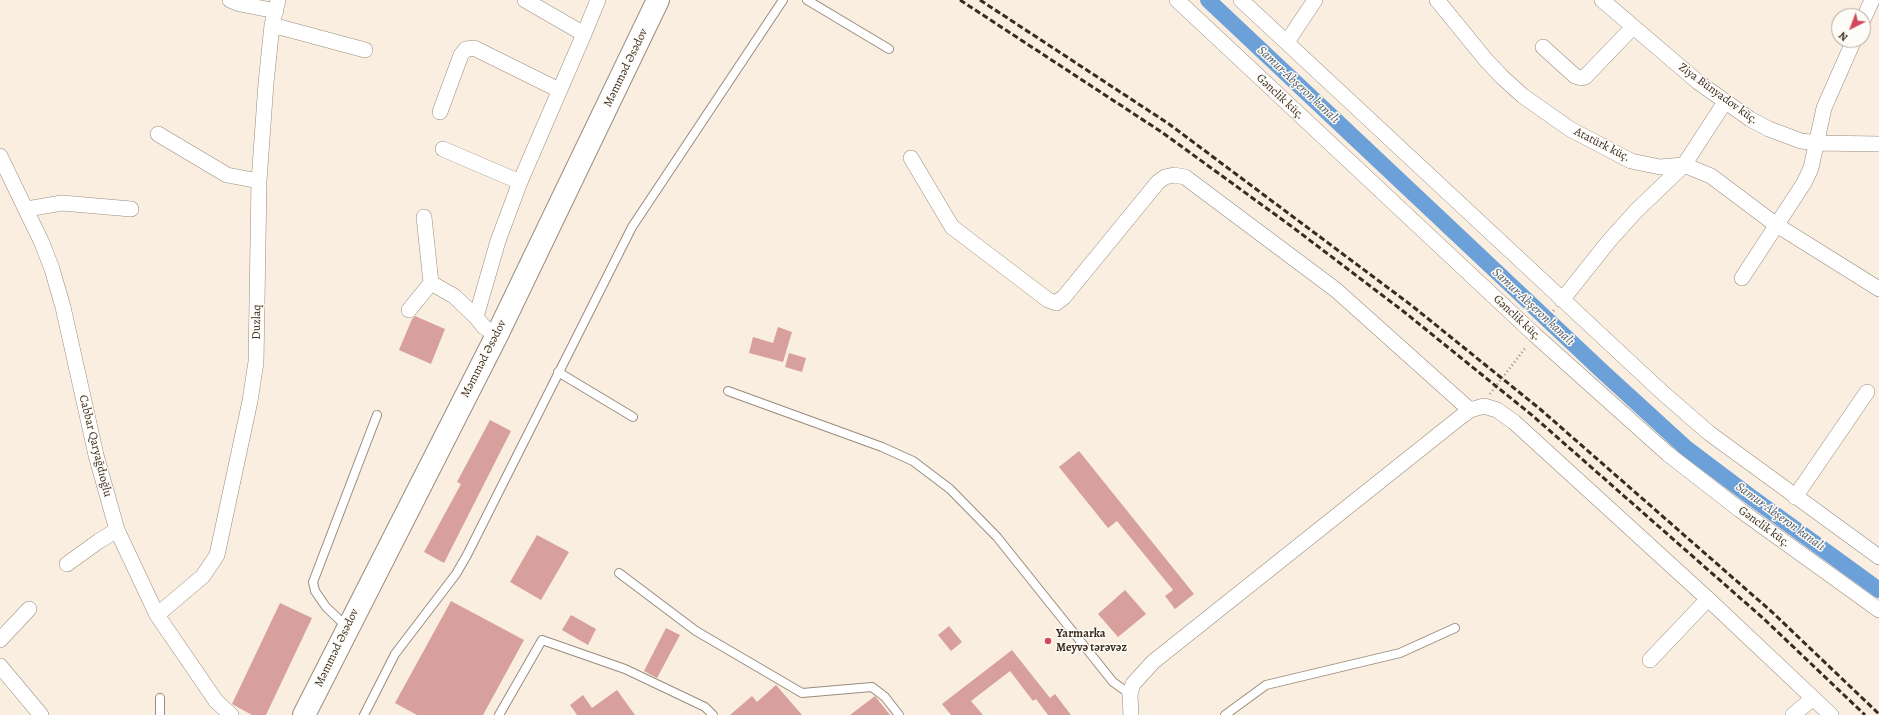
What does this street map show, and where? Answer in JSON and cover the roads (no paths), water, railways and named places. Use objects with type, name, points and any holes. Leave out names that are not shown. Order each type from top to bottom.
[{"type":"main road","name":"Məmməd Əsədov","points":[[304,715],[347,627],[497,335],[658,0]]},
{"type":"street","points":[[230,0],[276,12],[364,50]]},
{"type":"street","points":[[525,0],[584,34]]},
{"type":"street","points":[[476,317],[498,241],[520,182],[598,0]]},
{"type":"street","name":"Gənclik küç.","points":[[1177,0],[1535,335],[1701,481],[1879,610]]},
{"type":"street","points":[[1241,0],[1682,410],[1795,497],[1879,557]]},
{"type":"street","points":[[1287,42],[1315,0]]},
{"type":"street","name":"Atatürk küç.","points":[[1437,0],[1486,60],[1502,77],[1523,96],[1570,129],[1631,161],[1660,167],[1684,166],[1711,176],[1775,224],[1879,289]]},
{"type":"street","name":"Ziya Bünyadov küç.","points":[[1602,0],[1698,82],[1725,102],[1769,129],[1801,140],[1879,144]]},
{"type":"street","name":"Duzlaq","points":[[157,615],[203,576],[217,555],[250,401],[256,362],[259,181],[266,82],[276,12]]},
{"type":"street","points":[[1543,47],[1575,76],[1581,78],[1585,76],[1633,27]]},
{"type":"street","points":[[440,112],[461,56],[466,50],[474,48],[559,90]]},
{"type":"street","points":[[1742,278],[1775,224],[1804,183],[1811,168],[1818,142],[1824,108],[1850,48]]},
{"type":"street","points":[[1562,300],[1609,241],[1636,212],[1684,166],[1725,102]]},
{"type":"street","points":[[158,134],[228,174],[259,181]]},
{"type":"street","points":[[443,149],[520,182]]},
{"type":"street","name":"Cabbar Qaryağdıoğlu","points":[[0,156],[26,209],[52,269],[63,307],[97,461],[117,530],[157,615],[216,701],[231,715]]},
{"type":"street","points":[[911,158],[952,227],[1048,300],[1056,303],[1064,297],[1158,182],[1165,177],[1174,175],[1185,177],[1336,290],[1477,408],[1497,410],[1514,422],[1708,599],[1832,715]]},
{"type":"street","points":[[26,209],[62,202],[131,208]]},
{"type":"street","points":[[409,310],[431,283],[424,216]]},
{"type":"street","points":[[431,283],[454,296],[476,317],[484,327],[497,335]]},
{"type":"street","points":[[1795,497],[1867,392]]},
{"type":"street","points":[[1131,715],[1130,694],[1133,684],[1139,675],[1153,662],[1477,408]]},
{"type":"street","points":[[67,564],[99,540],[117,530]]},
{"type":"street","points":[[1650,660],[1708,599]]},
{"type":"street","points":[[0,640],[29,608]]},
{"type":"street","points":[[0,666],[41,715]]},
{"type":"street","points":[[1793,715],[1813,698]]},
{"type":"lane","points":[[364,715],[395,654],[456,574],[467,555],[632,227],[783,0]]},
{"type":"lane","points":[[807,0],[889,49]]},
{"type":"lane","points":[[558,372],[633,417]]},
{"type":"lane","points":[[728,391],[882,447],[913,461],[950,489],[997,537],[1113,682],[1130,694]]},
{"type":"lane","points":[[347,627],[326,607],[315,591],[313,582],[377,415]]},
{"type":"lane","points":[[619,573],[696,632],[802,693],[872,687],[885,697],[899,715]]},
{"type":"lane","points":[[1225,715],[1266,685],[1400,653],[1455,628]]},
{"type":"lane","points":[[499,715],[542,640],[625,669],[705,707],[713,715]]},
{"type":"lane","points":[[160,698],[160,715]]},
{"type":"waterway","name":"Samur-Abşeron kanalı","points":[[1208,0],[1603,372],[1686,448],[1879,590]]},
{"type":"railway","points":[[960,0],[1163,133],[1291,226],[1403,311],[1533,416],[1764,619],[1865,715]]},
{"type":"railway","points":[[980,0],[1169,124],[1411,305],[1540,409],[1772,612],[1879,714]]},
{"type":"place","name":"Yarmarka Meyvә tәrәvәz","points":[[1048,641]]}]
